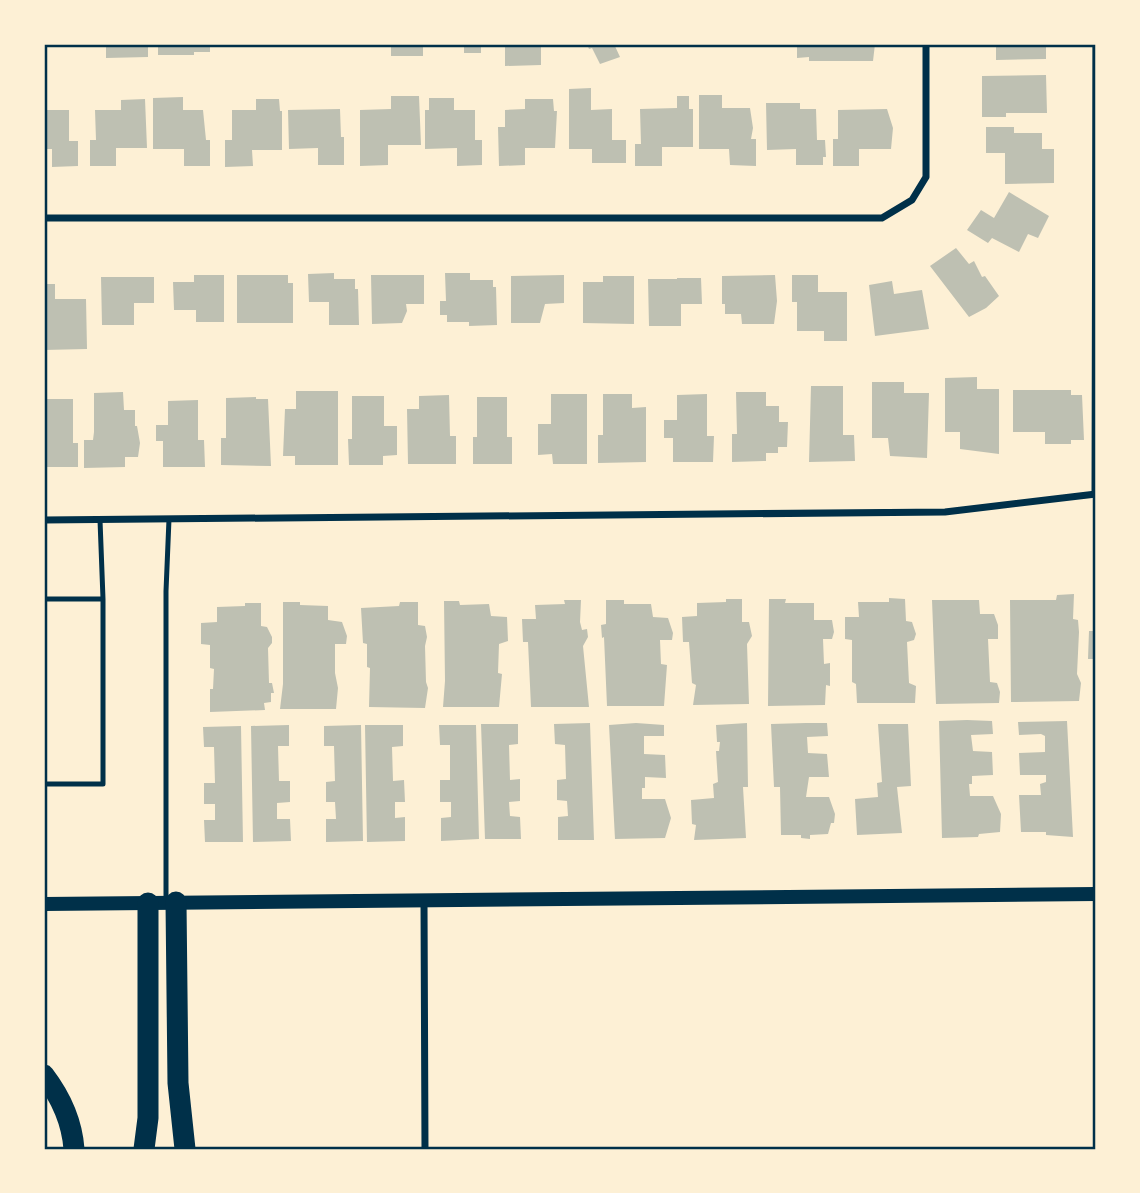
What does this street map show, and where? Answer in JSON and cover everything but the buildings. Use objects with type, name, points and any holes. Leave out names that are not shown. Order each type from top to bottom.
[{"type":"highway","points":[[144,1149],[164,902]]},
{"type":"highway","points":[[164,902],[185,1149]]},
{"type":"highway","points":[[44,1075],[58,1094],[73,1136],[74,1149]]},
{"type":"main road","points":[[44,904],[1096,894]]},
{"type":"street","points":[[44,218],[882,218],[912,200],[926,177],[926,44]]},
{"type":"street","points":[[44,520],[945,512],[1095,494]]},
{"type":"street","points":[[424,900],[425,1149]]},
{"type":"lane","points":[[1095,44],[1095,494]]},
{"type":"lane","points":[[164,902],[169,519]]},
{"type":"lane","points":[[44,784],[103,783],[100,520]]},
{"type":"lane","points":[[44,599],[103,599]]}]
